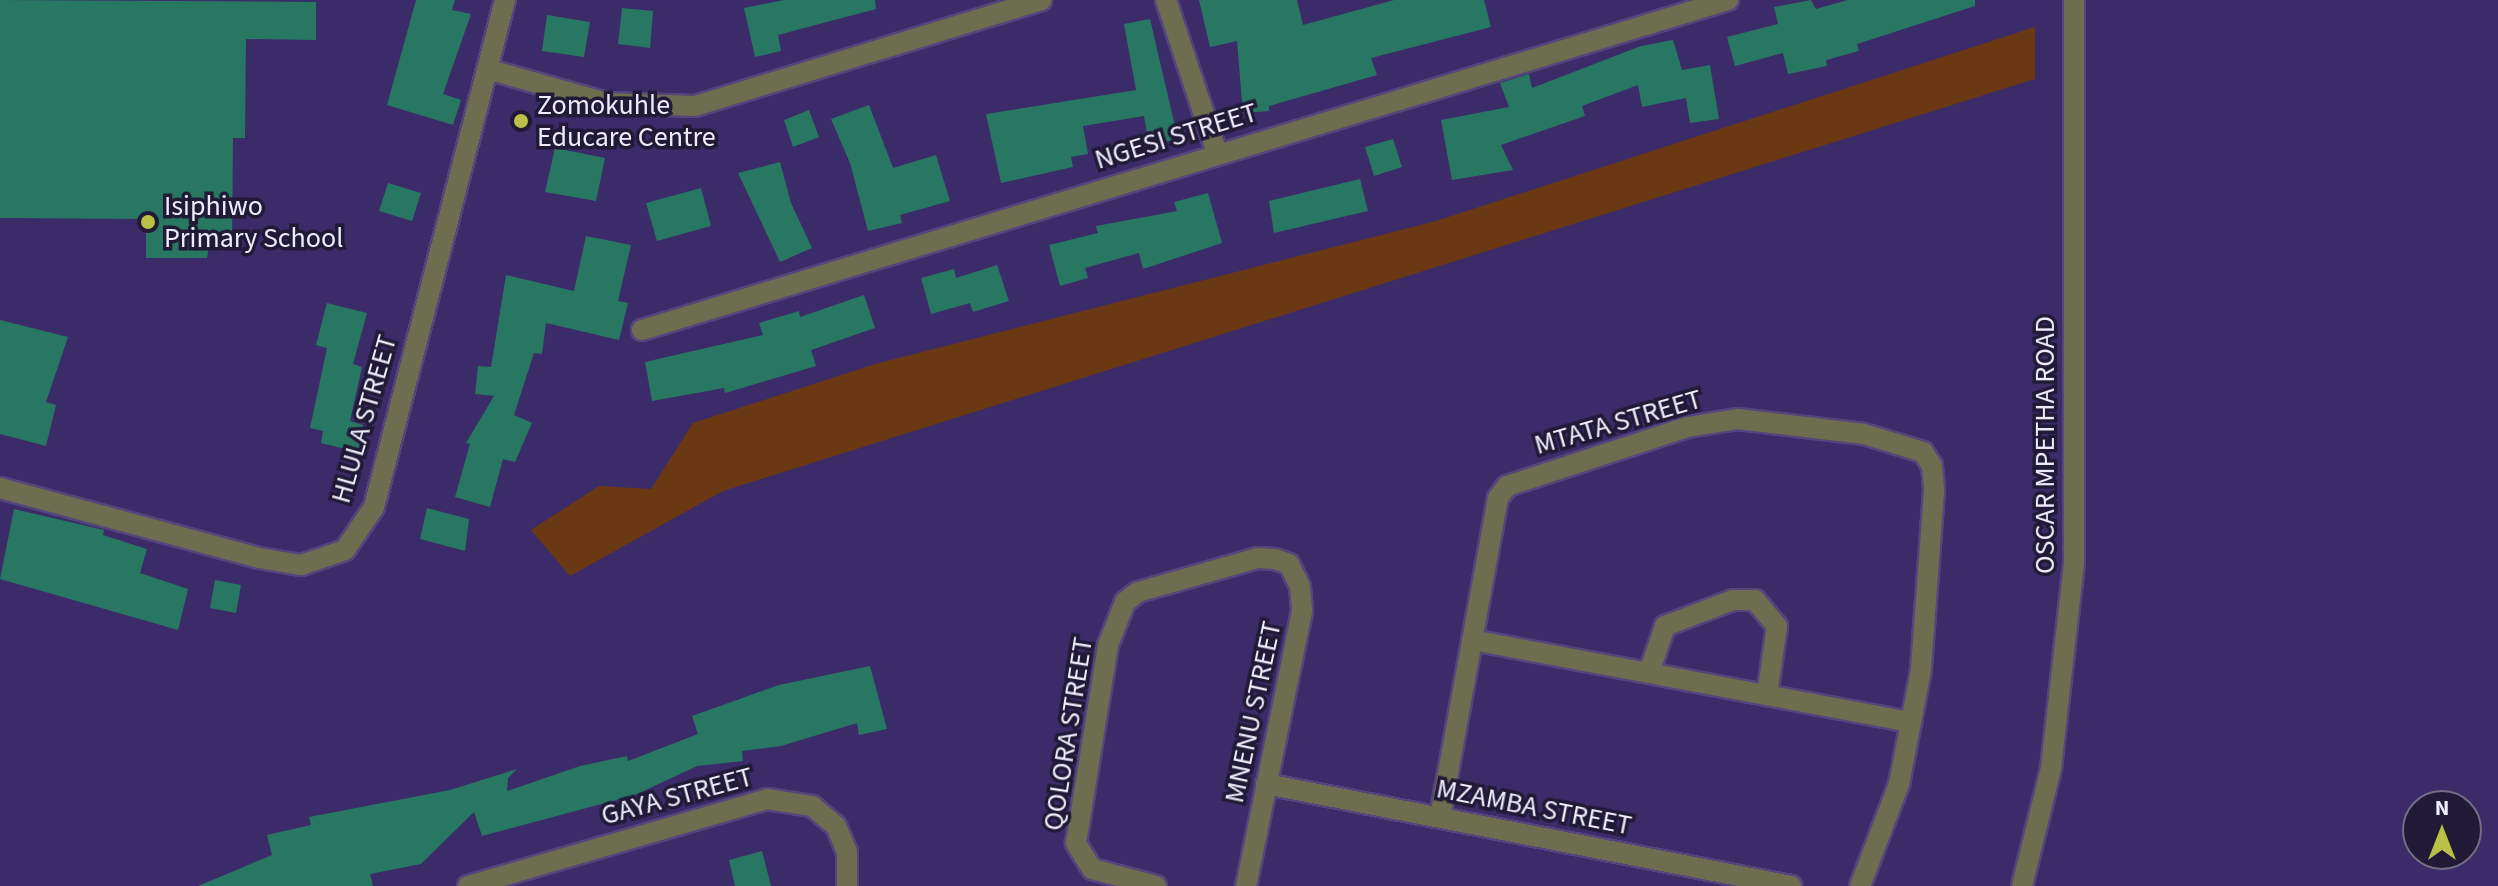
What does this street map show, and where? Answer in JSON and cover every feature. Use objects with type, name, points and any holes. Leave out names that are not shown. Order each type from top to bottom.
[{"type":"street","name":"HLULA STREET","points":[[0,488],[273,560],[301,565],[345,550],[374,507],[505,0]]},
{"type":"street","points":[[487,69],[606,103],[695,106],[1041,0]]},
{"type":"street","points":[[1166,0],[1217,153]]},
{"type":"street","name":"NGESI STREET","points":[[642,330],[1728,0]]},
{"type":"street","name":"OSCAR MPETHA ROAD","points":[[2022,886],[2051,768],[2074,562],[2074,0]]},
{"type":"street","name":"MTATA STREET","points":[[1440,817],[1498,498],[1507,486],[1688,427],[1738,419],[1864,434],[1923,452],[1932,466],[1921,670],[1884,834],[1860,886]]},
{"type":"street","name":"QOLORA STREET","points":[[1156,886],[1092,869],[1076,843],[1112,632],[1125,602],[1138,592],[1257,558],[1275,559]]},
{"type":"street","name":"MNENU STREET","points":[[1246,886],[1302,611],[1300,587],[1289,564],[1275,559]]},
{"type":"street","points":[[1649,673],[1665,626],[1733,600],[1755,600],[1777,626],[1767,695]]},
{"type":"street","points":[[1472,640],[1911,722]]},
{"type":"street","name":"MZAMBA STREET","points":[[1266,784],[1791,886]]},
{"type":"street","name":"GAYA STREET","points":[[468,886],[767,799],[812,806],[836,826],[847,852],[847,886]]},
{"type":"shaded area","points":[[2035,27],[2035,79],[723,491],[570,576],[531,530],[599,486],[651,489],[693,423],[875,364],[1436,221]]},
{"type":"building","points":[[0,0],[316,2],[316,40],[246,39],[245,138],[233,138],[232,245],[210,242],[207,258],[146,258],[146,219],[0,218]]},
{"type":"building","points":[[416,0],[455,0],[452,10],[471,14],[443,94],[461,100],[453,125],[387,105]]},
{"type":"building","points":[[784,0],[875,0],[876,9],[778,35],[781,51],[755,57],[744,8]]},
{"type":"building","points":[[1199,0],[1297,0],[1303,25],[1394,0],[1484,0],[1491,27],[1371,58],[1377,75],[1269,106],[1269,111],[1243,113],[1237,41],[1210,47]]},
{"type":"building","points":[[1811,0],[1816,9],[1848,0],[1975,0],[1975,6],[1857,44],[1859,51],[1826,60],[1827,66],[1788,74],[1783,53],[1735,66],[1727,37],[1778,24],[1774,7]]},
{"type":"building","points":[[622,8],[653,11],[650,48],[618,44]]},
{"type":"building","points":[[547,15],[590,22],[584,57],[542,51]]},
{"type":"building","points":[[1150,19],[1178,139],[1149,145],[1144,116],[1083,126],[1088,154],[1071,157],[1073,167],[1001,183],[986,114],[1136,90],[1124,24]]},
{"type":"building","points":[[1673,40],[1682,70],[1710,65],[1719,119],[1690,123],[1686,98],[1642,107],[1638,85],[1582,106],[1585,116],[1501,145],[1513,170],[1452,180],[1441,120],[1509,107],[1500,83],[1529,74],[1532,88],[1641,46]]},
{"type":"building","points":[[869,105],[893,168],[936,155],[950,201],[900,215],[902,223],[868,231],[850,163],[831,119]]},
{"type":"building","points":[[809,110],[819,137],[793,147],[784,120]]},
{"type":"building","points":[[1393,139],[1402,167],[1374,176],[1365,147]]},
{"type":"building","points":[[555,148],[605,158],[596,201],[545,192]]},
{"type":"building","points":[[780,162],[791,203],[812,248],[780,262],[738,173]]},
{"type":"building","points":[[1360,179],[1368,211],[1274,233],[1269,201]]},
{"type":"building","points":[[388,183],[421,193],[412,221],[379,211]]},
{"type":"building","points":[[701,188],[711,226],[657,241],[646,203]]},
{"type":"building","points":[[1208,193],[1222,243],[1143,269],[1139,253],[1085,268],[1088,278],[1060,286],[1049,245],[1098,233],[1096,226],[1177,211],[1174,202]]},
{"type":"building","points":[[586,236],[631,245],[618,301],[628,303],[619,340],[546,323],[542,354],[534,353],[514,415],[532,423],[515,462],[503,459],[490,507],[455,497],[470,444],[466,443],[494,396],[475,394],[478,366],[491,367],[506,275],[574,291]]},
{"type":"building","points":[[997,265],[1009,301],[973,312],[970,303],[931,314],[921,278],[954,269],[956,278]]},
{"type":"building","points":[[864,295],[875,328],[811,350],[816,366],[725,393],[724,388],[652,401],[645,362],[763,335],[759,323],[799,311],[800,317]]},
{"type":"building","points":[[327,303],[367,313],[353,364],[362,367],[350,421],[363,425],[358,452],[321,443],[323,431],[310,428],[327,348],[316,345]]},
{"type":"building","points":[[0,320],[68,337],[46,402],[56,405],[46,446],[0,434]]},
{"type":"building","points":[[427,508],[469,519],[465,551],[420,539]]},
{"type":"building","points":[[14,509],[104,530],[103,535],[147,549],[140,573],[188,589],[178,630],[0,579]]},
{"type":"building","points":[[215,580],[241,585],[236,613],[210,608]]},
{"type":"building","points":[[870,666],[887,729],[859,735],[857,723],[781,746],[742,751],[743,761],[697,766],[635,795],[482,836],[474,812],[421,864],[370,874],[373,886],[198,886],[272,855],[267,835],[311,825],[309,817],[450,790],[517,769],[508,778],[507,791],[580,766],[627,756],[628,761],[698,734],[692,716],[779,685]]},
{"type":"building","points":[[762,851],[771,886],[735,886],[729,860]]},
{"type":"place","name":"Zomokuhle Educare Centre","points":[[521,121]]},
{"type":"place","name":"Isiphiwo Primary School","points":[[148,222]]}]
